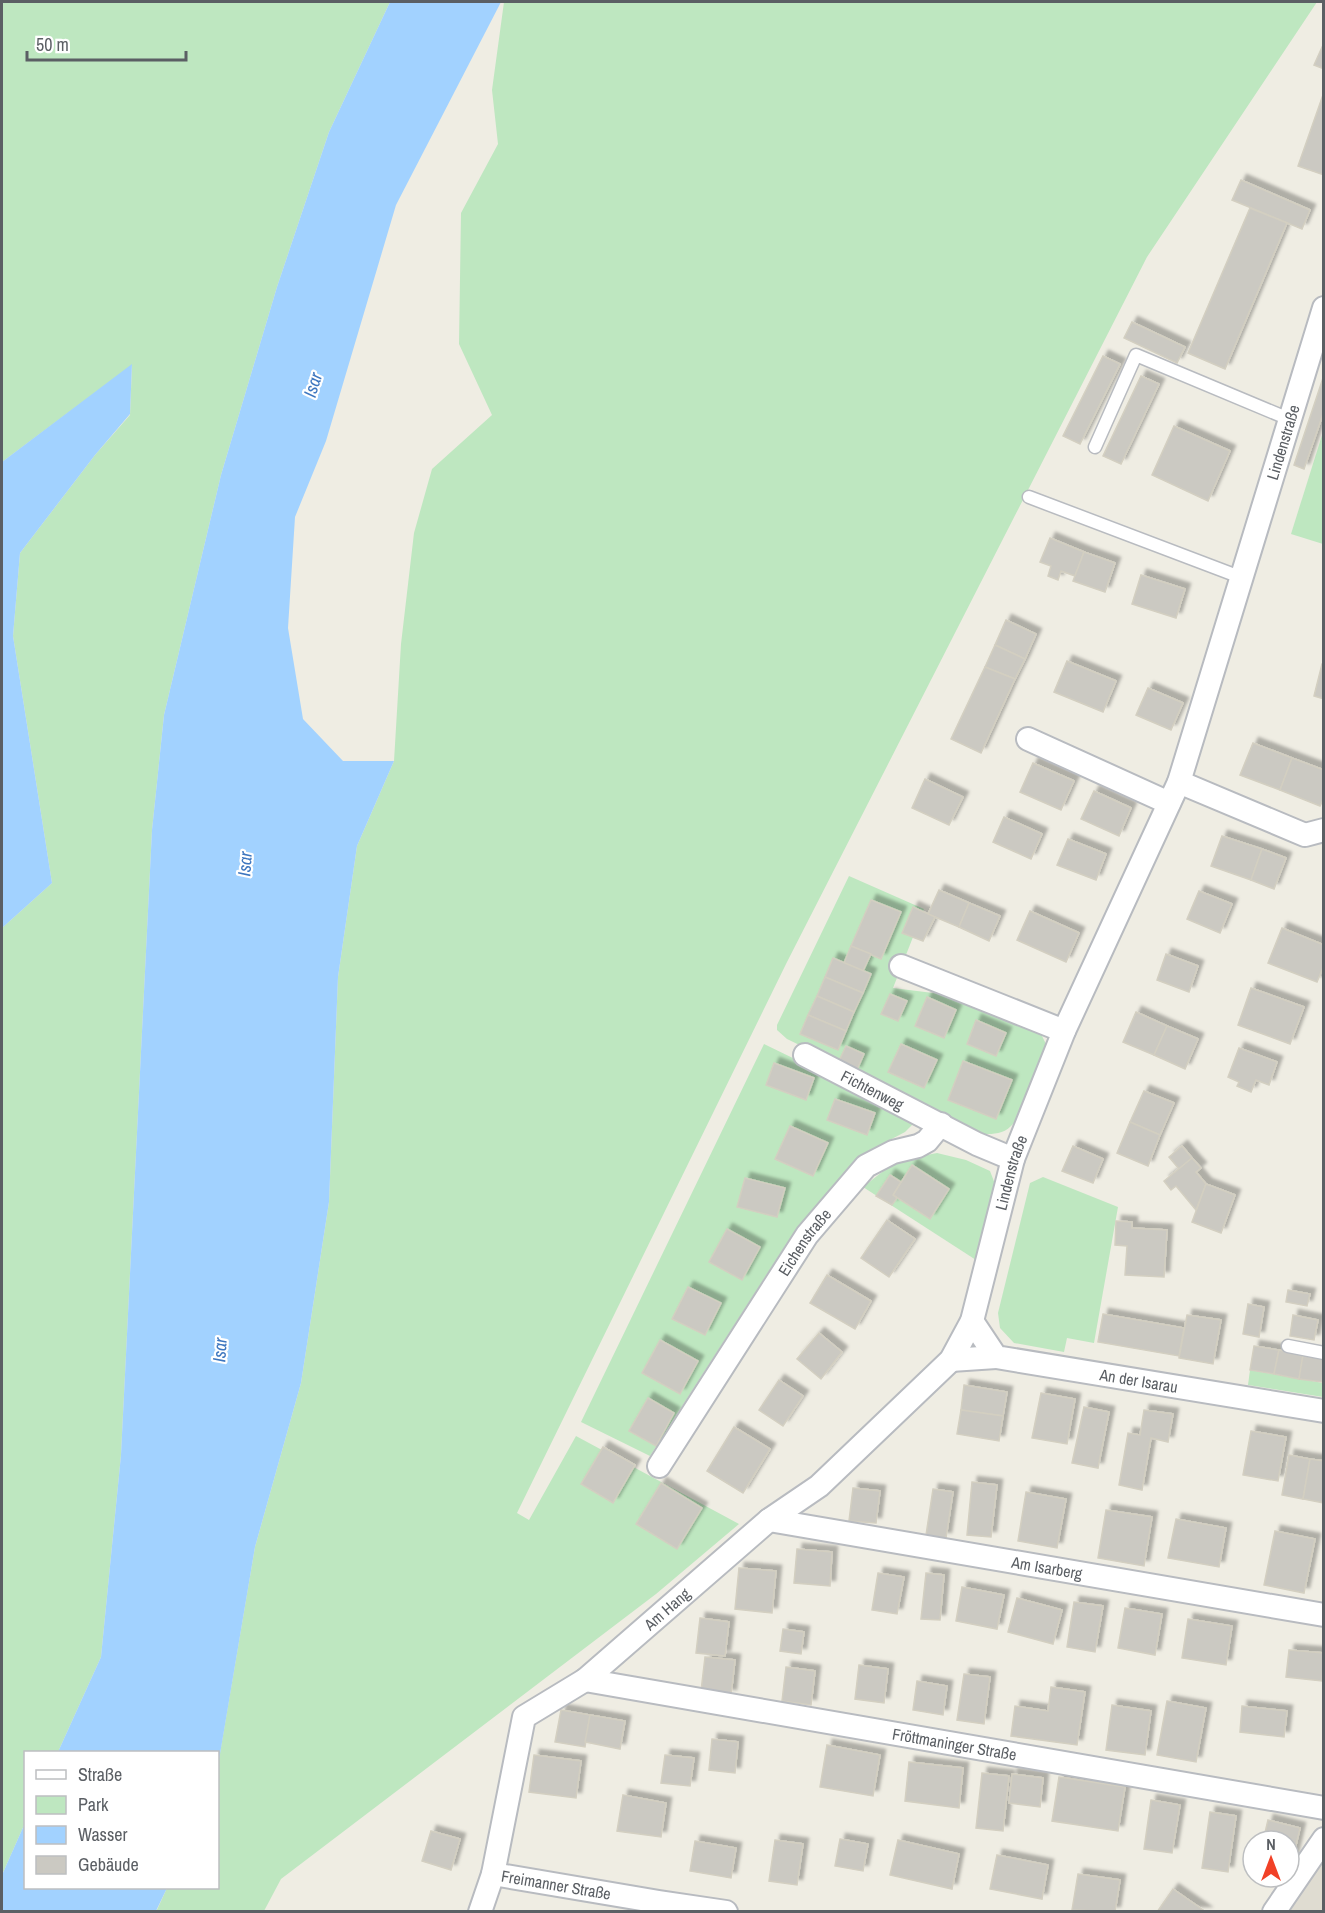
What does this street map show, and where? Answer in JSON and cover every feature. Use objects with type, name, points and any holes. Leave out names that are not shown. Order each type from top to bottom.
[{"type":"street","name":"Lindenstraße","points":[[972,1321],[1013,1159],[1064,1031],[1179,782],[1323,308]]},
{"type":"street","points":[[1028,740],[1169,803]]},
{"type":"street","points":[[1179,782],[1305,835],[1323,830]]},
{"type":"street","points":[[901,966],[1064,1031]]},
{"type":"street","name":"Fichtenweg","points":[[805,1055],[940,1124]]},
{"type":"street","points":[[940,1124],[977,1144],[1013,1159]]},
{"type":"street","name":"Eichenstraße","points":[[659,1466],[807,1235],[866,1166],[893,1152],[918,1146],[927,1141],[940,1124]]},
{"type":"street","points":[[951,1360],[996,1357],[972,1321]]},
{"type":"street","name":"Am Hang","points":[[480,1911],[493,1874],[524,1717],[585,1680],[769,1520],[819,1486],[951,1360],[972,1321]]},
{"type":"street","name":"An der Isarau","points":[[996,1357],[1323,1411]]},
{"type":"street","name":"Am Isarberg","points":[[769,1520],[1323,1615]]},
{"type":"street","name":"Fröttmaninger Straße","points":[[585,1680],[1323,1808]]},
{"type":"street","points":[[1274,1911],[1323,1839]]},
{"type":"street","name":"Freimanner Straße","points":[[493,1874],[726,1911]]},
{"type":"lane","points":[[1095,447],[1136,355],[1289,419]]},
{"type":"lane","points":[[1029,497],[1240,577]]},
{"type":"lane","points":[[1288,1346],[1323,1353]]},
{"type":"shaded area","points":[[1323,1859],[1323,1911],[1290,1911]]},
{"type":"green space","points":[[2,2],[390,2],[329,132],[277,287],[221,475],[164,715],[152,830],[121,1455],[101,1657],[58,1751],[24,1751],[24,1825],[2,1875],[2,928],[52,883],[13,636],[20,553],[95,455],[130,415],[132,365],[2,462]]},
{"type":"green space","points":[[504,2],[1317,2],[1147,257],[787,962],[517,1513],[529,1520],[576,1436],[739,1524],[656,1594],[281,1879],[264,1911],[156,1912],[167,1889],[219,1889],[219,1759],[255,1547],[301,1383],[329,1202],[338,977],[357,846],[394,761],[401,644],[414,533],[432,469],[492,415],[459,344],[461,213],[498,144],[492,90]]},
{"type":"green space","points":[[1323,432],[1324,544],[1291,534]]},
{"type":"green space","points":[[849,876],[924,909],[893,988],[949,995],[1040,1032],[1046,1044],[1036,1075],[1021,1111],[1005,1131],[984,1134],[787,1039],[777,1030],[777,1025]]},
{"type":"green space","points":[[764,1044],[908,1114],[913,1124],[905,1132],[865,1153],[822,1198],[787,1243],[650,1456],[581,1422]]},
{"type":"green space","points":[[937,1153],[966,1160],[990,1171],[995,1184],[976,1260],[863,1187],[896,1161]]},
{"type":"green space","points":[[1043,1177],[1118,1207],[1094,1343],[1067,1338],[1064,1352],[1014,1343],[1000,1328],[998,1313],[1030,1183]]},
{"type":"green space","points":[[1250,1370],[1323,1383],[1323,1397],[1248,1385]]},
{"type":"water","name":"Isar","points":[[390,2],[501,2],[396,205],[326,441],[295,517],[288,628],[303,719],[343,761],[394,761],[357,846],[338,977],[329,1202],[301,1383],[255,1547],[219,1760],[219,1751],[58,1751],[101,1657],[121,1455],[152,830],[164,715],[221,475],[277,287],[329,132]]},
{"type":"water","points":[[132,364],[130,414],[95,455],[20,553],[13,636],[52,883],[2,928],[2,462]]},
{"type":"water","points":[[24,1825],[24,1889],[167,1889],[156,1911],[2,1911],[2,1875]]},
{"type":"building","points":[[1324,45],[1324,69],[1314,65]]},
{"type":"building","points":[[1324,92],[1324,175],[1298,166]]},
{"type":"building","points":[[1241,180],[1310,210],[1302,229],[1232,200]]},
{"type":"building","points":[[1250,208],[1287,223],[1225,369],[1188,353]]},
{"type":"building","points":[[1132,322],[1185,347],[1177,363],[1124,338]]},
{"type":"building","points":[[1103,356],[1120,364],[1080,444],[1063,436]]},
{"type":"building","points":[[1324,375],[1324,411],[1304,469],[1294,465]]},
{"type":"building","points":[[1141,376],[1159,384],[1121,464],[1103,456]]},
{"type":"building","points":[[1174,426],[1230,451],[1208,501],[1152,475]]},
{"type":"building","points":[[1050,538],[1084,552],[1075,576],[1061,571],[1058,580],[1048,576],[1051,566],[1040,562]]},
{"type":"building","points":[[1084,552],[1115,563],[1105,592],[1073,581]]},
{"type":"building","points":[[1141,575],[1185,589],[1176,618],[1132,604]]},
{"type":"building","points":[[1006,620],[1036,634],[1025,659],[995,645]]},
{"type":"building","points":[[995,645],[1025,659],[1015,679],[985,667]]},
{"type":"building","points":[[1067,661],[1116,681],[1103,712],[1054,692]]},
{"type":"building","points":[[1322,664],[1324,664],[1324,699],[1314,696]]},
{"type":"building","points":[[985,667],[1015,679],[981,753],[951,739]]},
{"type":"building","points":[[1148,688],[1183,703],[1171,730],[1136,715]]},
{"type":"building","points":[[1253,743],[1292,758],[1280,790],[1240,775]]},
{"type":"building","points":[[1292,758],[1324,770],[1324,798],[1320,806],[1280,790]]},
{"type":"building","points":[[1033,763],[1074,781],[1061,810],[1020,792]]},
{"type":"building","points":[[925,779],[963,797],[949,825],[912,808]]},
{"type":"building","points":[[1094,791],[1131,808],[1119,836],[1081,819]]},
{"type":"building","points":[[1004,817],[1042,834],[1031,859],[993,842]]},
{"type":"building","points":[[1222,836],[1262,849],[1251,880],[1211,866]]},
{"type":"building","points":[[1068,839],[1106,854],[1096,880],[1057,865]]},
{"type":"building","points":[[1262,849],[1286,858],[1274,889],[1251,880]]},
{"type":"building","points":[[939,890],[969,903],[959,927],[928,914]]},
{"type":"building","points":[[1199,891],[1232,904],[1220,933],[1187,919]]},
{"type":"building","points":[[871,900],[901,912],[881,959],[851,946]]},
{"type":"building","points":[[969,903],[1000,916],[989,941],[959,927]]},
{"type":"building","points":[[913,907],[935,917],[923,941],[902,933]]},
{"type":"building","points":[[1030,911],[1079,933],[1066,962],[1017,940]]},
{"type":"building","points":[[1282,928],[1324,945],[1324,965],[1317,982],[1268,963]]},
{"type":"building","points":[[851,946],[871,954],[863,971],[844,963]]},
{"type":"building","points":[[1166,954],[1198,966],[1189,992],[1157,980]]},
{"type":"building","points":[[833,958],[871,974],[863,993],[825,977]]},
{"type":"building","points":[[825,977],[863,993],[854,1012],[817,996]]},
{"type":"building","points":[[1251,988],[1304,1007],[1290,1044],[1238,1025]]},
{"type":"building","points":[[890,994],[907,1001],[898,1021],[881,1014]]},
{"type":"building","points":[[817,996],[854,1012],[846,1031],[808,1015]]},
{"type":"building","points":[[927,997],[956,1010],[944,1038],[915,1026]]},
{"type":"building","points":[[1136,1012],[1167,1026],[1154,1055],[1123,1042]]},
{"type":"building","points":[[808,1015],[846,1031],[838,1050],[800,1034]]},
{"type":"building","points":[[976,1020],[1006,1033],[996,1056],[967,1044]]},
{"type":"building","points":[[1167,1026],[1198,1039],[1185,1069],[1154,1055]]},
{"type":"building","points":[[901,1044],[937,1060],[924,1088],[888,1072]]},
{"type":"building","points":[[846,1046],[864,1054],[856,1072],[838,1063]]},
{"type":"building","points":[[1239,1048],[1277,1062],[1269,1085],[1256,1080],[1251,1092],[1237,1086],[1239,1082],[1228,1077]]},
{"type":"building","points":[[963,1061],[1012,1080],[996,1119],[948,1100]]},
{"type":"building","points":[[774,1063],[814,1078],[806,1100],[766,1085]]},
{"type":"building","points":[[1144,1091],[1174,1103],[1160,1135],[1130,1122]]},
{"type":"building","points":[[835,1099],[875,1113],[867,1135],[827,1120]]},
{"type":"building","points":[[1130,1122],[1160,1135],[1148,1166],[1117,1153]]},
{"type":"building","points":[[790,1126],[828,1143],[813,1176],[775,1159]]},
{"type":"building","points":[[1073,1146],[1103,1159],[1093,1183],[1062,1171]]},
{"type":"building","points":[[1182,1146],[1192,1158],[1179,1169],[1169,1157]]},
{"type":"building","points":[[1192,1158],[1201,1168],[1196,1172],[1206,1184],[1196,1210],[1176,1186],[1171,1190],[1164,1181]]},
{"type":"building","points":[[912,1165],[949,1189],[930,1219],[893,1195]]},
{"type":"building","points":[[890,1175],[901,1182],[893,1195],[897,1198],[892,1205],[876,1196]]},
{"type":"building","points":[[745,1178],[785,1188],[777,1217],[737,1207]]},
{"type":"building","points":[[1206,1184],[1235,1195],[1221,1233],[1192,1222]]},
{"type":"building","points":[[887,1220],[915,1239],[889,1277],[861,1258]]},
{"type":"building","points":[[1116,1221],[1132,1222],[1132,1228],[1167,1230],[1164,1277],[1125,1275],[1127,1246],[1115,1245]]},
{"type":"building","points":[[727,1229],[760,1247],[742,1280],[709,1262]]},
{"type":"building","points":[[827,1275],[871,1301],[855,1329],[810,1303]]},
{"type":"building","points":[[688,1287],[721,1303],[705,1335],[672,1319]]},
{"type":"building","points":[[1288,1290],[1310,1294],[1307,1306],[1286,1302]]},
{"type":"building","points":[[1248,1304],[1264,1307],[1259,1337],[1243,1334]]},
{"type":"building","points":[[1103,1314],[1184,1328],[1179,1356],[1098,1342]]},
{"type":"building","points":[[1187,1315],[1221,1320],[1213,1364],[1179,1358]]},
{"type":"building","points":[[1293,1315],[1318,1320],[1314,1340],[1290,1336]]},
{"type":"building","points":[[819,1333],[842,1352],[821,1379],[797,1359]]},
{"type":"building","points":[[660,1340],[698,1361],[680,1394],[642,1373]]},
{"type":"building","points":[[1254,1346],[1279,1350],[1274,1374],[1250,1370]]},
{"type":"building","points":[[1279,1350],[1303,1355],[1299,1379],[1274,1374]]},
{"type":"building","points":[[1303,1355],[1324,1358],[1322,1382],[1299,1379]]},
{"type":"building","points":[[779,1380],[803,1396],[783,1426],[759,1410]]},
{"type":"building","points":[[964,1385],[1007,1392],[1003,1416],[961,1410]]},
{"type":"building","points":[[1041,1393],[1075,1399],[1067,1444],[1032,1438]]},
{"type":"building","points":[[648,1398],[674,1413],[656,1446],[629,1431]]},
{"type":"building","points":[[1084,1407],[1109,1412],[1098,1468],[1072,1463]]},
{"type":"building","points":[[961,1410],[1003,1416],[999,1441],[957,1434]]},
{"type":"building","points":[[1144,1410],[1173,1414],[1168,1442],[1151,1438],[1142,1490],[1119,1485],[1128,1433],[1140,1435]]},
{"type":"building","points":[[734,1427],[770,1449],[743,1493],[707,1471]]},
{"type":"building","points":[[1251,1431],[1286,1437],[1278,1481],[1243,1475]]},
{"type":"building","points":[[603,1447],[635,1465],[613,1503],[581,1484]]},
{"type":"building","points":[[1289,1455],[1310,1459],[1303,1499],[1282,1495]]},
{"type":"building","points":[[1310,1459],[1324,1461],[1324,1503],[1303,1499]]},
{"type":"building","points":[[972,1482],[997,1485],[991,1537],[967,1535]]},
{"type":"building","points":[[661,1483],[702,1508],[677,1549],[636,1524]]},
{"type":"building","points":[[853,1488],[880,1491],[876,1523],[849,1521]]},
{"type":"building","points":[[933,1489],[953,1492],[946,1538],[926,1535]]},
{"type":"building","points":[[1026,1492],[1066,1499],[1057,1548],[1018,1541]]},
{"type":"building","points":[[1106,1510],[1152,1517],[1144,1566],[1098,1558]]},
{"type":"building","points":[[1176,1519],[1226,1528],[1219,1567],[1168,1558]]},
{"type":"building","points":[[1275,1531],[1315,1539],[1304,1593],[1264,1585]]},
{"type":"building","points":[[797,1549],[832,1552],[830,1586],[794,1583]]},
{"type":"building","points":[[739,1568],[776,1571],[772,1613],[735,1609]]},
{"type":"building","points":[[878,1573],[904,1577],[897,1614],[872,1610]]},
{"type":"building","points":[[926,1573],[944,1575],[940,1620],[921,1619]]},
{"type":"building","points":[[962,1587],[1004,1595],[997,1629],[956,1621]]},
{"type":"building","points":[[1017,1598],[1062,1610],[1053,1644],[1008,1632]]},
{"type":"building","points":[[1074,1602],[1103,1606],[1095,1652],[1067,1647]]},
{"type":"building","points":[[1125,1608],[1162,1614],[1155,1655],[1118,1648]]},
{"type":"building","points":[[700,1618],[729,1622],[725,1656],[696,1653]]},
{"type":"building","points":[[1188,1619],[1232,1626],[1226,1665],[1182,1658]]},
{"type":"building","points":[[783,1629],[804,1632],[801,1654],[780,1651]]},
{"type":"building","points":[[1289,1650],[1324,1653],[1322,1681],[1286,1677]]},
{"type":"building","points":[[705,1657],[735,1660],[731,1695],[701,1691]]},
{"type":"building","points":[[859,1665],[888,1669],[884,1703],[855,1699]]},
{"type":"building","points":[[786,1667],[815,1671],[811,1705],[782,1701]]},
{"type":"building","points":[[964,1674],[990,1677],[984,1724],[957,1720]]},
{"type":"building","points":[[917,1681],[947,1686],[943,1715],[913,1710]]},
{"type":"building","points":[[1051,1687],[1085,1692],[1077,1745],[1011,1736],[1015,1706],[1048,1711]]},
{"type":"building","points":[[1167,1701],[1206,1708],[1196,1762],[1157,1755]]},
{"type":"building","points":[[1112,1705],[1151,1711],[1145,1755],[1106,1750]]},
{"type":"building","points":[[1242,1706],[1287,1711],[1284,1737],[1240,1732]]},
{"type":"building","points":[[561,1710],[590,1715],[585,1747],[555,1742]]},
{"type":"building","points":[[590,1715],[625,1721],[620,1749],[585,1742]]},
{"type":"building","points":[[712,1739],[738,1742],[735,1773],[709,1770]]},
{"type":"building","points":[[827,1745],[880,1755],[873,1796],[820,1787]]},
{"type":"building","points":[[534,1755],[581,1761],[576,1798],[529,1792]]},
{"type":"building","points":[[665,1755],[694,1758],[690,1786],[661,1783]]},
{"type":"building","points":[[909,1762],[963,1768],[959,1808],[905,1801]]},
{"type":"building","points":[[982,1773],[1009,1776],[1003,1831],[976,1828]]},
{"type":"building","points":[[1012,1774],[1043,1778],[1040,1807],[1009,1803]]},
{"type":"building","points":[[1059,1777],[1125,1787],[1118,1831],[1052,1821]]},
{"type":"building","points":[[623,1795],[666,1803],[661,1837],[617,1831]]},
{"type":"building","points":[[1151,1800],[1180,1805],[1172,1853],[1144,1849]]},
{"type":"building","points":[[1210,1812],[1236,1816],[1228,1872],[1202,1868]]},
{"type":"building","points":[[1268,1820],[1300,1828],[1300,1829],[1266,1829]]},
{"type":"building","points":[[431,1831],[460,1839],[451,1870],[422,1861]]},
{"type":"building","points":[[840,1839],[868,1844],[863,1871],[835,1866]]},
{"type":"building","points":[[775,1840],[803,1844],[797,1885],[769,1881]]},
{"type":"building","points":[[898,1840],[959,1854],[952,1889],[890,1875]]},
{"type":"building","points":[[695,1841],[736,1848],[731,1878],[690,1871]]},
{"type":"building","points":[[997,1855],[1048,1865],[1042,1899],[990,1889]]},
{"type":"building","points":[[1078,1874],[1120,1880],[1115,1912],[1072,1910]]},
{"type":"building","points":[[1173,1889],[1206,1912],[1157,1912]]}]
